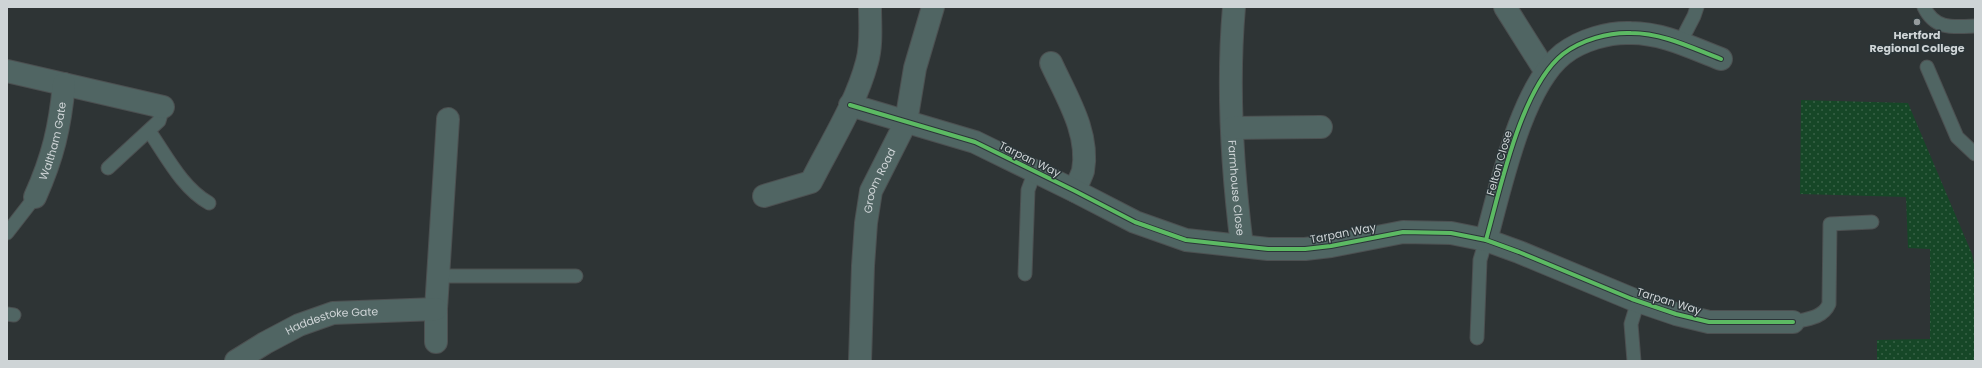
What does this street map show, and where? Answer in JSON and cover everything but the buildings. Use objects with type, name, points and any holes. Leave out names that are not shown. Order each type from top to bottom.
[{"type":"street","points":[[764,196],[811,182],[850,105],[867,62],[869,49],[870,7]]},
{"type":"street","name":"Groom Road","points":[[860,361],[863,266],[871,190],[906,122],[915,68],[933,7]]},
{"type":"street","name":"Farmhouse Close","points":[[1234,7],[1229,72],[1237,207],[1242,246]]},
{"type":"street","points":[[1505,7],[1546,72]]},
{"type":"street","name":"Felton Close","points":[[1486,240],[1516,134],[1526,108],[1546,72],[1563,54],[1580,44],[1602,36],[1632,33],[1667,38],[1721,59]]},
{"type":"street","points":[[1051,63],[1072,108],[1080,129],[1084,146],[1082,173],[1075,191]]},
{"type":"street","points":[[7,71],[163,107]]},
{"type":"street","name":"Waltham Gate","points":[[35,197],[56,143],[61,117],[64,84]]},
{"type":"street","name":"Tarpan Way","points":[[850,105],[975,142],[1135,222],[1166,235],[1210,244],[1268,249],[1304,249],[1331,246],[1403,232],[1426,231],[1451,233],[1486,240],[1638,301],[1676,314],[1709,322],[1793,322]]},
{"type":"street","points":[[436,342],[436,309],[448,119]]},
{"type":"street","name":"Farmhouse Close","points":[[1232,128],[1321,126]]},
{"type":"street","name":"Haddestoke Gate","points":[[236,361],[265,342],[299,325],[333,313],[436,309]]},
{"type":"lane","points":[[1680,43],[1697,7]]},
{"type":"lane","points":[[1924,7],[1928,15],[1938,24],[1951,27],[1975,26]]},
{"type":"lane","points":[[1927,67],[1957,137],[1975,154]]},
{"type":"lane","points":[[108,168],[159,121],[163,107]]},
{"type":"lane","points":[[149,131],[185,183],[199,197],[209,203]]},
{"type":"lane","points":[[1025,274],[1028,190],[1035,171]]},
{"type":"lane","points":[[7,233],[35,197]]},
{"type":"lane","points":[[1793,322],[1820,315],[1826,311],[1829,304],[1830,224],[1872,222]]},
{"type":"lane","points":[[1477,338],[1480,260],[1486,240]]},
{"type":"lane","points":[[438,276],[576,276]]},
{"type":"lane","points":[[1634,361],[1631,324],[1638,301]]},
{"type":"green space","points":[[1801,100],[1908,103],[1972,254],[1975,270],[1975,361],[1877,361],[1877,340],[1930,339],[1930,249],[1908,248],[1906,197],[1800,194]]},
{"type":"cycle path","points":[[1486,240],[1505,168],[1524,114],[1535,90],[1548,69],[1563,54],[1578,45],[1596,38],[1614,34],[1631,33],[1666,38],[1721,59]]},
{"type":"cycle path","points":[[850,105],[975,142],[1135,222],[1186,240],[1268,249],[1305,249],[1331,246],[1403,232],[1451,233],[1486,240],[1519,252],[1632,299],[1676,314],[1709,322],[1793,322]]},
{"type":"place","name":"Hertford Regional College","points":[[1917,22]]}]
